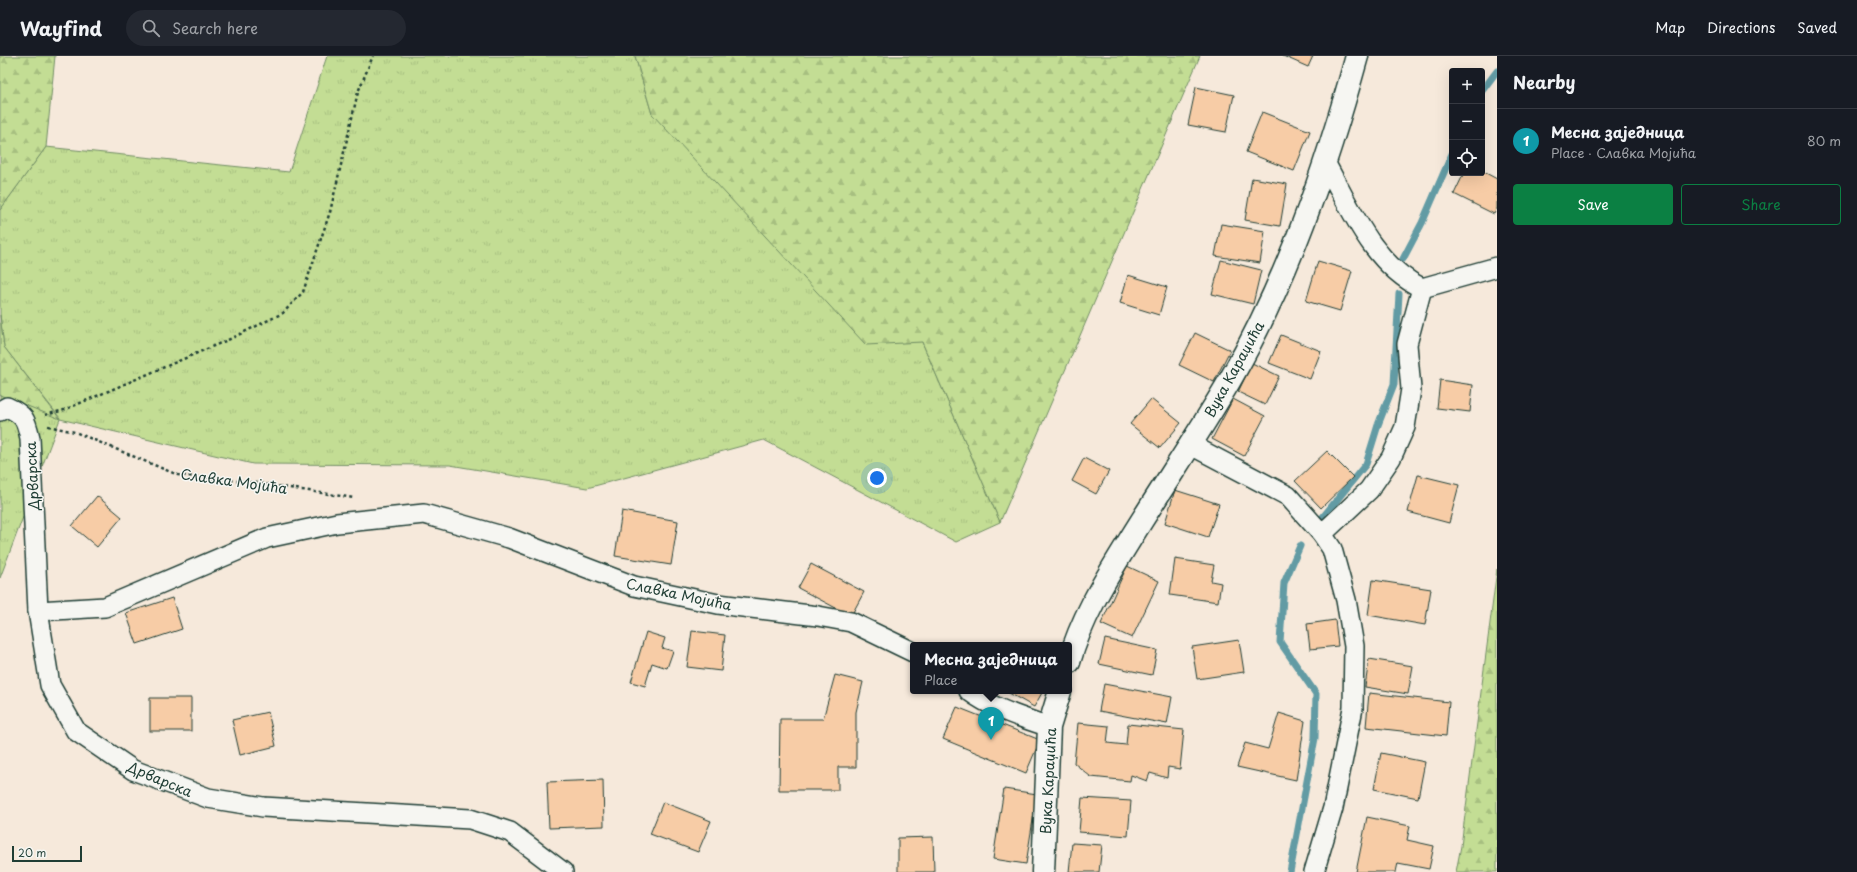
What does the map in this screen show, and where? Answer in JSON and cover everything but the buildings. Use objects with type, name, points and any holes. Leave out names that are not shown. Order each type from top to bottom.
[{"type":"street","name":"Вука Караџића","points":[[1072,652],[1094,601],[1140,522],[1191,445],[1256,333],[1278,284],[1326,164],[1357,56]]},
{"type":"street","points":[[1326,164],[1369,241],[1387,264],[1409,282],[1422,288],[1497,267]]},
{"type":"street","points":[[1322,534],[1369,490],[1391,458],[1405,427],[1411,389],[1407,344],[1422,288]]},
{"type":"street","points":[[0,411],[7,407],[19,412],[26,420]]},
{"type":"street","name":"Дрварска","points":[[26,420],[30,438],[38,611],[50,685],[76,731],[133,770],[208,798],[263,807],[470,819],[510,832],[563,872]]},
{"type":"street","points":[[1191,445],[1288,496],[1322,534],[1332,549],[1346,600],[1354,646],[1353,701],[1333,808],[1314,872]]},
{"type":"street","name":"Славка Мојића","points":[[38,611],[105,607],[267,538],[337,523],[424,514],[510,538],[634,586],[718,604],[818,616],[851,622],[910,651]]},
{"type":"street","points":[[973,694],[994,707],[1049,728]]},
{"type":"street","name":"Вука Караџића","points":[[1043,872],[1049,728],[1059,694]]},
{"type":"path","points":[[26,420],[64,410],[230,339],[283,313],[303,292],[330,212],[358,92],[374,56]]},
{"type":"path","name":"Славка Мојића","points":[[26,420],[75,432],[178,475],[257,483],[362,499]]},
{"type":"green space","points":[[0,56],[55,56],[46,147],[0,210]]},
{"type":"green space","points":[[327,56],[635,56],[652,114],[922,342],[1000,522],[956,542],[764,440],[587,488],[450,465],[253,464],[60,419],[0,578],[0,395],[60,418],[4,347],[0,315],[0,210],[46,147],[289,172]]},
{"type":"green space","points":[[635,56],[1200,56],[1000,522],[922,342],[866,345],[652,114]]},
{"type":"green space","points":[[0,315],[4,347],[60,419],[0,395]]},
{"type":"green space","points":[[1497,569],[1497,872],[1456,872],[1461,846]]},
{"type":"waterway","points":[[1485,87],[1497,71]]},
{"type":"waterway","points":[[1403,259],[1422,223],[1449,161]]},
{"type":"waterway","points":[[1323,517],[1366,464],[1378,425],[1394,384],[1399,294]]},
{"type":"waterway","points":[[1290,872],[1315,738],[1316,694],[1280,642],[1284,583],[1300,546]]},
{"type":"place","name":"Месна заједница","points":[[991,740]]}]
